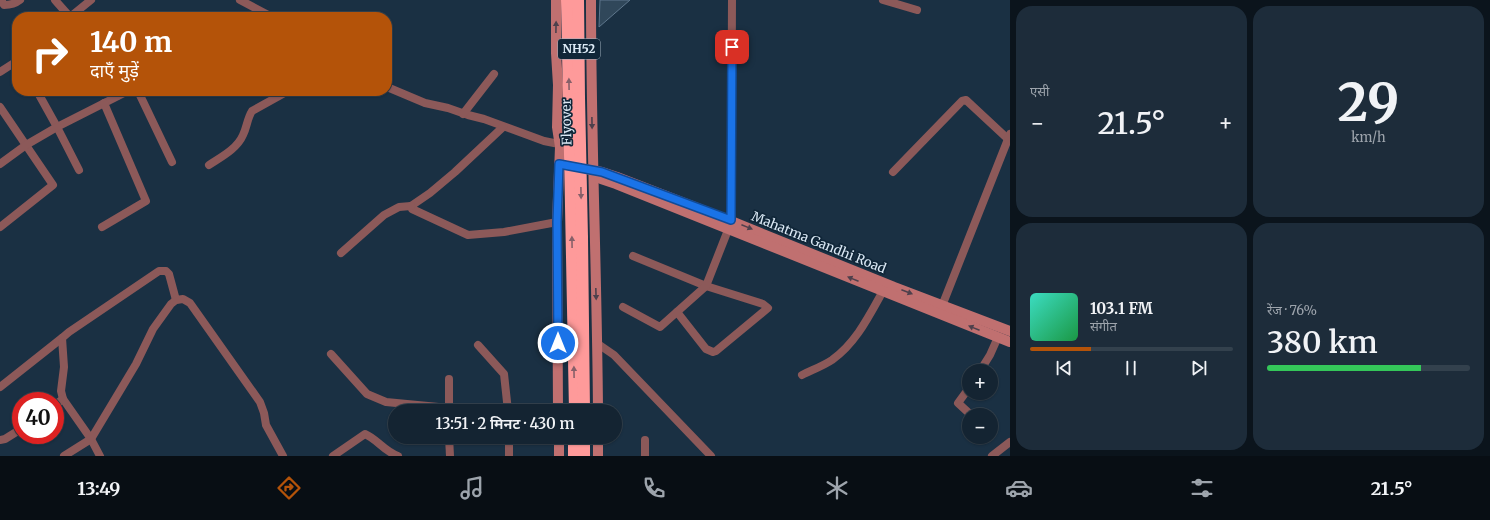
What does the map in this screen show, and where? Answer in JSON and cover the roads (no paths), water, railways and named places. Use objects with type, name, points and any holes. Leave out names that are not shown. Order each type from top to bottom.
[{"type":"highway","name":"NH52","points":[[567,0],[565,164],[574,404]]},
{"type":"highway","name":"Flyover","points":[[578,0],[584,404]]},
{"type":"highway","points":[[574,444],[574,456]]},
{"type":"highway","points":[[584,444],[584,456]]},
{"type":"street","points":[[1,0],[4,4],[11,5],[20,0]]},
{"type":"street","points":[[55,0],[66,12]]},
{"type":"street","points":[[76,12],[91,0]]},
{"type":"street","points":[[240,0],[263,12]]},
{"type":"street","points":[[556,0],[558,92],[557,127],[559,144],[565,164],[557,222],[558,404]]},
{"type":"street","points":[[591,0],[592,171],[598,344],[598,404]]},
{"type":"street","points":[[623,307],[660,327],[706,286],[729,225],[732,0]]},
{"type":"street","points":[[883,0],[917,10]]},
{"type":"street","points":[[0,72],[12,64]]},
{"type":"street","points":[[463,114],[494,74]]},
{"type":"street","points":[[392,89],[425,103],[484,119],[544,141],[559,144]]},
{"type":"street","points":[[40,96],[79,170]]},
{"type":"street","points":[[0,164],[26,145],[57,126],[118,96]]},
{"type":"street","points":[[140,96],[172,162]]},
{"type":"street","points":[[209,165],[236,146],[243,136],[248,116],[252,111],[279,96]]},
{"type":"street","points":[[893,172],[962,101],[966,100],[1009,137],[940,309]]},
{"type":"street","points":[[102,228],[146,201],[104,103]]},
{"type":"street","points":[[0,107],[53,185],[0,227]]},
{"type":"street","points":[[341,253],[384,215],[399,207],[411,206],[430,193],[503,127]]},
{"type":"street","name":"Mahatma Gandhi Road","points":[[565,164],[602,172],[617,177],[883,291],[1010,331]]},
{"type":"street","points":[[411,206],[412,209],[417,212],[468,235],[504,232],[557,222]]},
{"type":"street","name":"Mahatma Gandhi Road","points":[[729,225],[940,309],[1010,342]]},
{"type":"street","points":[[633,256],[706,286],[763,304],[768,307],[768,310],[713,352],[706,349],[677,312]]},
{"type":"street","points":[[0,386],[81,323],[159,271],[166,271],[169,274],[176,300]]},
{"type":"street","points":[[802,375],[827,363],[845,348],[861,330],[883,291]]},
{"type":"street","points":[[64,456],[91,439],[136,364],[153,329],[171,304],[176,300],[183,299],[190,303],[260,402],[266,425],[283,456]]},
{"type":"street","points":[[984,364],[998,337]]},
{"type":"street","points":[[61,392],[64,367],[62,338]]},
{"type":"street","points":[[478,344],[504,374],[507,404]]},
{"type":"street","points":[[598,344],[614,355],[712,456]]},
{"type":"street","points":[[331,354],[367,394],[386,402],[404,404]]},
{"type":"street","points":[[449,379],[449,404]]},
{"type":"street","points":[[962,397],[958,402],[964,408]]},
{"type":"street","points":[[64,401],[91,439],[100,456]]},
{"type":"street","points":[[333,456],[364,434],[371,436],[393,455],[398,456]]},
{"type":"street","points":[[0,440],[6,439],[12,435]]},
{"type":"street","points":[[645,440],[645,456]]},
{"type":"street","points":[[992,456],[1010,442]]},
{"type":"street","points":[[449,444],[450,456]]},
{"type":"street","points":[[509,444],[509,456]]},
{"type":"street","points":[[559,444],[559,456]]},
{"type":"street","points":[[598,444],[598,456]]}]
